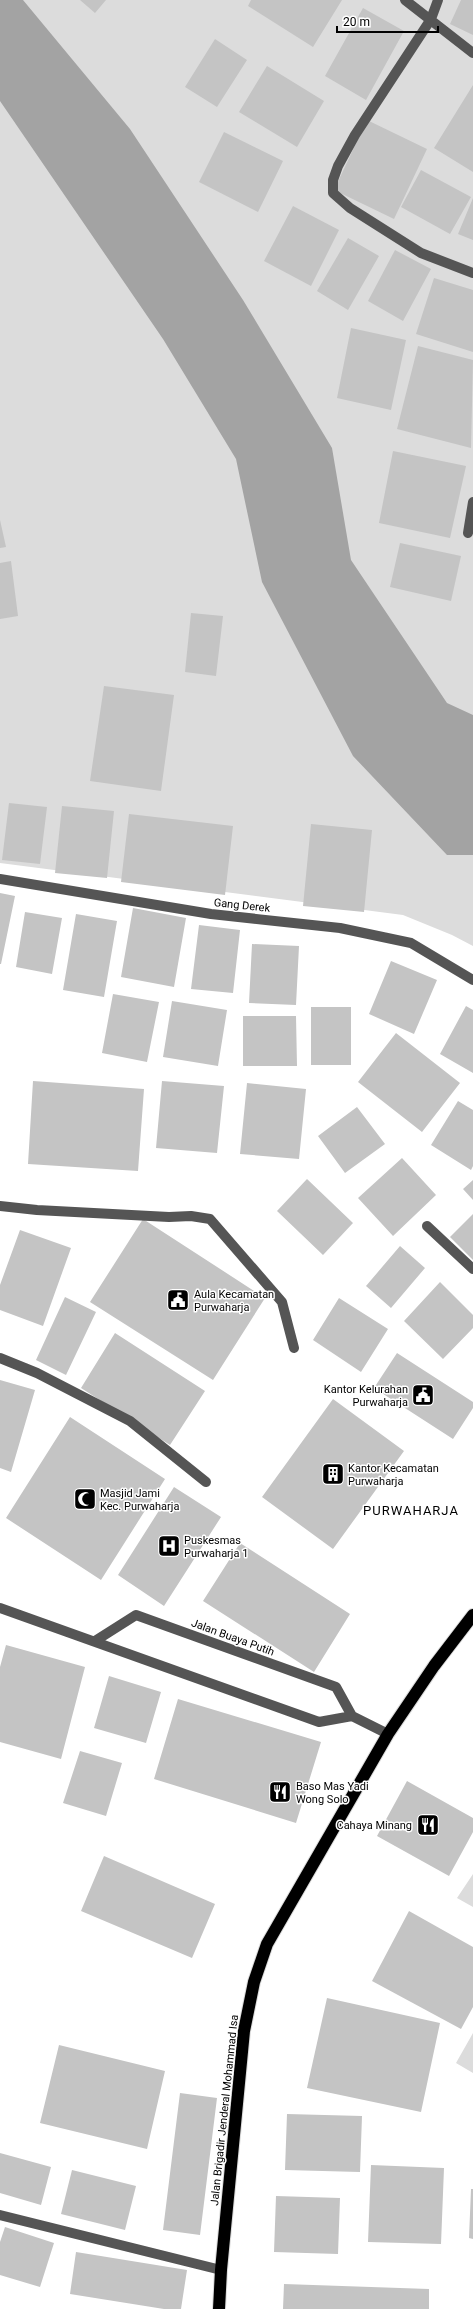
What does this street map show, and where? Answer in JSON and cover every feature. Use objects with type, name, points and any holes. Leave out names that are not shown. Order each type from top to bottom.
[{"type":"highway","name":"Jalan Brigadir Jenderal Mohammad Isa","points":[[219,2309],[221,2270],[244,2031],[254,1982],[267,1944],[388,1734],[473,1615]]},
{"type":"street","points":[[405,0],[473,53]]},
{"type":"street","points":[[438,0],[431,19],[352,141],[335,173],[333,180],[333,193],[350,208],[421,253],[473,272]]},
{"type":"street","points":[[468,533],[473,502]]},
{"type":"street","name":"Gang Derek","points":[[0,879],[211,914],[340,928],[411,944],[473,980]]},
{"type":"street","points":[[0,1206],[37,1210],[168,1217],[191,1216],[210,1219],[282,1302],[294,1348]]},
{"type":"street","points":[[427,1226],[473,1269]]},
{"type":"street","points":[[0,1358],[37,1373],[130,1421],[206,1482]]},
{"type":"street","points":[[0,1608],[319,1722],[352,1716],[388,1734]]},
{"type":"street","name":"Jalan Buaya Putih","points":[[95,1641],[136,1615],[336,1687],[352,1716]]},
{"type":"street","points":[[0,2215],[221,2270]]},
{"type":"shaded area","points":[[0,0],[473,0],[473,946],[452,935],[403,915],[0,863]]},
{"type":"shaded area","points":[[0,0],[23,0],[130,129],[243,300],[332,448],[351,560],[447,703],[473,715],[473,855],[447,855],[353,756],[262,582],[236,459],[163,339],[0,101]]},
{"type":"shaded area","points":[[473,1874],[473,1907],[457,1898]]},
{"type":"shaded area","points":[[473,2033],[473,2073],[456,2063]]},
{"type":"building","points":[[80,0],[106,0],[95,13]]},
{"type":"building","points":[[251,0],[342,0],[313,47],[248,6]]},
{"type":"building","points":[[461,0],[473,0],[473,35],[450,24]]},
{"type":"building","points":[[363,8],[404,31],[366,100],[325,76]]},
{"type":"building","points":[[215,39],[247,60],[217,107],[185,87]]},
{"type":"building","points":[[267,66],[324,101],[297,147],[239,112]]},
{"type":"building","points":[[473,85],[473,172],[434,148]]},
{"type":"building","points":[[367,120],[427,149],[394,219],[334,190]]},
{"type":"building","points":[[224,132],[283,161],[258,212],[199,182]]},
{"type":"building","points":[[421,170],[471,197],[450,234],[401,207]]},
{"type":"building","points":[[473,198],[473,240],[458,234]]},
{"type":"building","points":[[293,206],[339,230],[311,286],[264,261]]},
{"type":"building","points":[[348,238],[379,256],[348,310],[317,291]]},
{"type":"building","points":[[395,250],[431,269],[403,321],[368,301]]},
{"type":"building","points":[[434,278],[473,290],[473,352],[416,334]]},
{"type":"building","points":[[351,328],[406,340],[391,410],[337,398]]},
{"type":"building","points":[[418,346],[473,360],[471,448],[397,429]]},
{"type":"building","points":[[393,451],[466,466],[450,538],[379,523]]},
{"type":"building","points":[[0,520],[6,547],[0,548]]},
{"type":"building","points":[[400,543],[461,556],[451,601],[390,587]]},
{"type":"building","points":[[11,561],[18,616],[0,619],[0,563]]},
{"type":"building","points":[[191,613],[223,616],[216,676],[185,672]]},
{"type":"building","points":[[104,686],[174,695],[161,791],[90,781]]},
{"type":"building","points":[[9,803],[47,807],[40,864],[2,860]]},
{"type":"building","points":[[62,806],[114,811],[107,878],[55,873]]},
{"type":"building","points":[[129,814],[233,826],[225,895],[121,882]]},
{"type":"building","points":[[311,824],[372,830],[364,912],[303,906]]},
{"type":"building","points":[[0,893],[15,896],[1,964],[0,964]]},
{"type":"building","points":[[133,908],[186,918],[174,987],[121,977]]},
{"type":"building","points":[[25,912],[62,918],[52,974],[16,967]]},
{"type":"building","points":[[76,914],[117,921],[104,997],[63,990]]},
{"type":"building","points":[[199,925],[240,930],[233,993],[191,989]]},
{"type":"building","points":[[252,944],[299,946],[296,1005],[249,1003]]},
{"type":"building","points":[[391,961],[437,980],[414,1034],[369,1014]]},
{"type":"building","points":[[113,994],[159,1002],[147,1062],[102,1053]]},
{"type":"building","points":[[172,1001],[227,1010],[218,1066],[163,1057]]},
{"type":"building","points":[[466,1006],[473,1010],[473,1073],[440,1054]]},
{"type":"building","points":[[311,1007],[351,1007],[351,1065],[311,1065]]},
{"type":"building","points":[[243,1016],[296,1016],[297,1066],[243,1066]]},
{"type":"building","points":[[396,1033],[460,1083],[422,1132],[358,1082]]},
{"type":"building","points":[[33,1081],[144,1089],[138,1171],[28,1164]]},
{"type":"building","points":[[162,1081],[224,1086],[217,1153],[156,1148]]},
{"type":"building","points":[[247,1083],[306,1089],[299,1159],[240,1154]]},
{"type":"building","points":[[458,1101],[473,1110],[473,1166],[471,1170],[431,1145]]},
{"type":"building","points":[[357,1107],[385,1144],[345,1173],[318,1136]]},
{"type":"building","points":[[402,1158],[436,1195],[393,1236],[358,1198]]},
{"type":"building","points":[[307,1179],[353,1223],[323,1255],[277,1211]]},
{"type":"building","points":[[473,1180],[473,1200],[463,1189]]},
{"type":"building","points":[[473,1214],[473,1260],[450,1237]]},
{"type":"building","name":"Aula Kecamatan Purwaharja","points":[[143,1219],[265,1298],[213,1380],[90,1302]]},
{"type":"building","points":[[20,1230],[71,1248],[43,1326],[0,1310],[0,1285]]},
{"type":"building","points":[[400,1246],[425,1268],[391,1308],[366,1286]]},
{"type":"building","points":[[440,1282],[473,1315],[473,1328],[443,1359],[404,1321]]},
{"type":"building","points":[[65,1297],[96,1312],[66,1375],[36,1360]]},
{"type":"building","points":[[339,1298],[388,1329],[361,1372],[313,1340]]},
{"type":"building","points":[[115,1333],[205,1391],[170,1445],[81,1388]]},
{"type":"building","name":"Kantor Kelurahan Purwaharja","points":[[397,1353],[473,1402],[473,1408],[453,1439],[374,1388]]},
{"type":"building","points":[[0,1380],[35,1390],[11,1472],[0,1468]]},
{"type":"building","name":"Kantor Kecamatan Purwaharja","points":[[333,1399],[404,1451],[333,1549],[262,1497]]},
{"type":"building","name":"Masjid Jami Kec. Purwaharja","points":[[70,1417],[165,1479],[101,1580],[6,1518]]},
{"type":"building","name":"Puskesmas Purwaharja 1","points":[[174,1487],[221,1517],[164,1606],[118,1575]]},
{"type":"building","points":[[240,1543],[350,1614],[314,1672],[203,1601]]},
{"type":"building","points":[[6,1645],[85,1667],[61,1759],[0,1742],[0,1667]]},
{"type":"building","points":[[109,1676],[161,1692],[146,1743],[94,1728]]},
{"type":"building","points":[[178,1699],[321,1742],[296,1823],[154,1779]]},
{"type":"building","points":[[80,1751],[122,1763],[106,1816],[63,1803]]},
{"type":"building","name":"Cahaya Minang","points":[[407,1781],[473,1818],[473,1832],[449,1876],[377,1836]]},
{"type":"building","points":[[104,1856],[215,1904],[192,1958],[81,1911]]},
{"type":"building","points":[[409,1911],[473,1947],[473,2007],[461,2029],[372,1981]]},
{"type":"building","points":[[327,1998],[440,2023],[421,2112],[307,2088]]},
{"type":"building","points":[[59,2045],[165,2071],[147,2149],[40,2123]]},
{"type":"building","points":[[180,2093],[217,2098],[200,2235],[163,2230]]},
{"type":"building","points":[[287,2114],[362,2116],[360,2172],[285,2170]]},
{"type":"building","points":[[0,2153],[51,2167],[41,2205],[0,2193]]},
{"type":"building","points":[[371,2165],[444,2168],[441,2244],[368,2242]]},
{"type":"building","points":[[72,2170],[136,2186],[125,2230],[61,2214]]},
{"type":"building","points":[[471,2189],[473,2189],[473,2239],[469,2238]]},
{"type":"building","points":[[276,2196],[340,2198],[338,2254],[274,2252]]},
{"type":"building","points":[[5,2227],[54,2243],[40,2287],[0,2275],[0,2242]]},
{"type":"building","points":[[76,2252],[187,2270],[181,2309],[164,2309],[70,2294]]},
{"type":"building","points":[[284,2284],[429,2289],[429,2309],[283,2309]]},
{"type":"place","name":"Aula Kecamatan Purwaharja","points":[[178,1300]]},
{"type":"place","name":"Kantor Kelurahan Purwaharja","points":[[423,1395]]},
{"type":"place","name":"Kantor Kecamatan Purwaharja","points":[[333,1474]]},
{"type":"place","name":"Masjid Jami Kec. Purwaharja","points":[[85,1499]]},
{"type":"place","name":"Puskesmas Purwaharja 1","points":[[169,1546]]},
{"type":"place","name":"Baso Mas Yadi Wong Solo","points":[[280,1792]]},
{"type":"place","name":"Cahaya Minang","points":[[428,1825]]},
{"type":"district","name":"PURWAHARJA","points":[[411,1510]]}]
